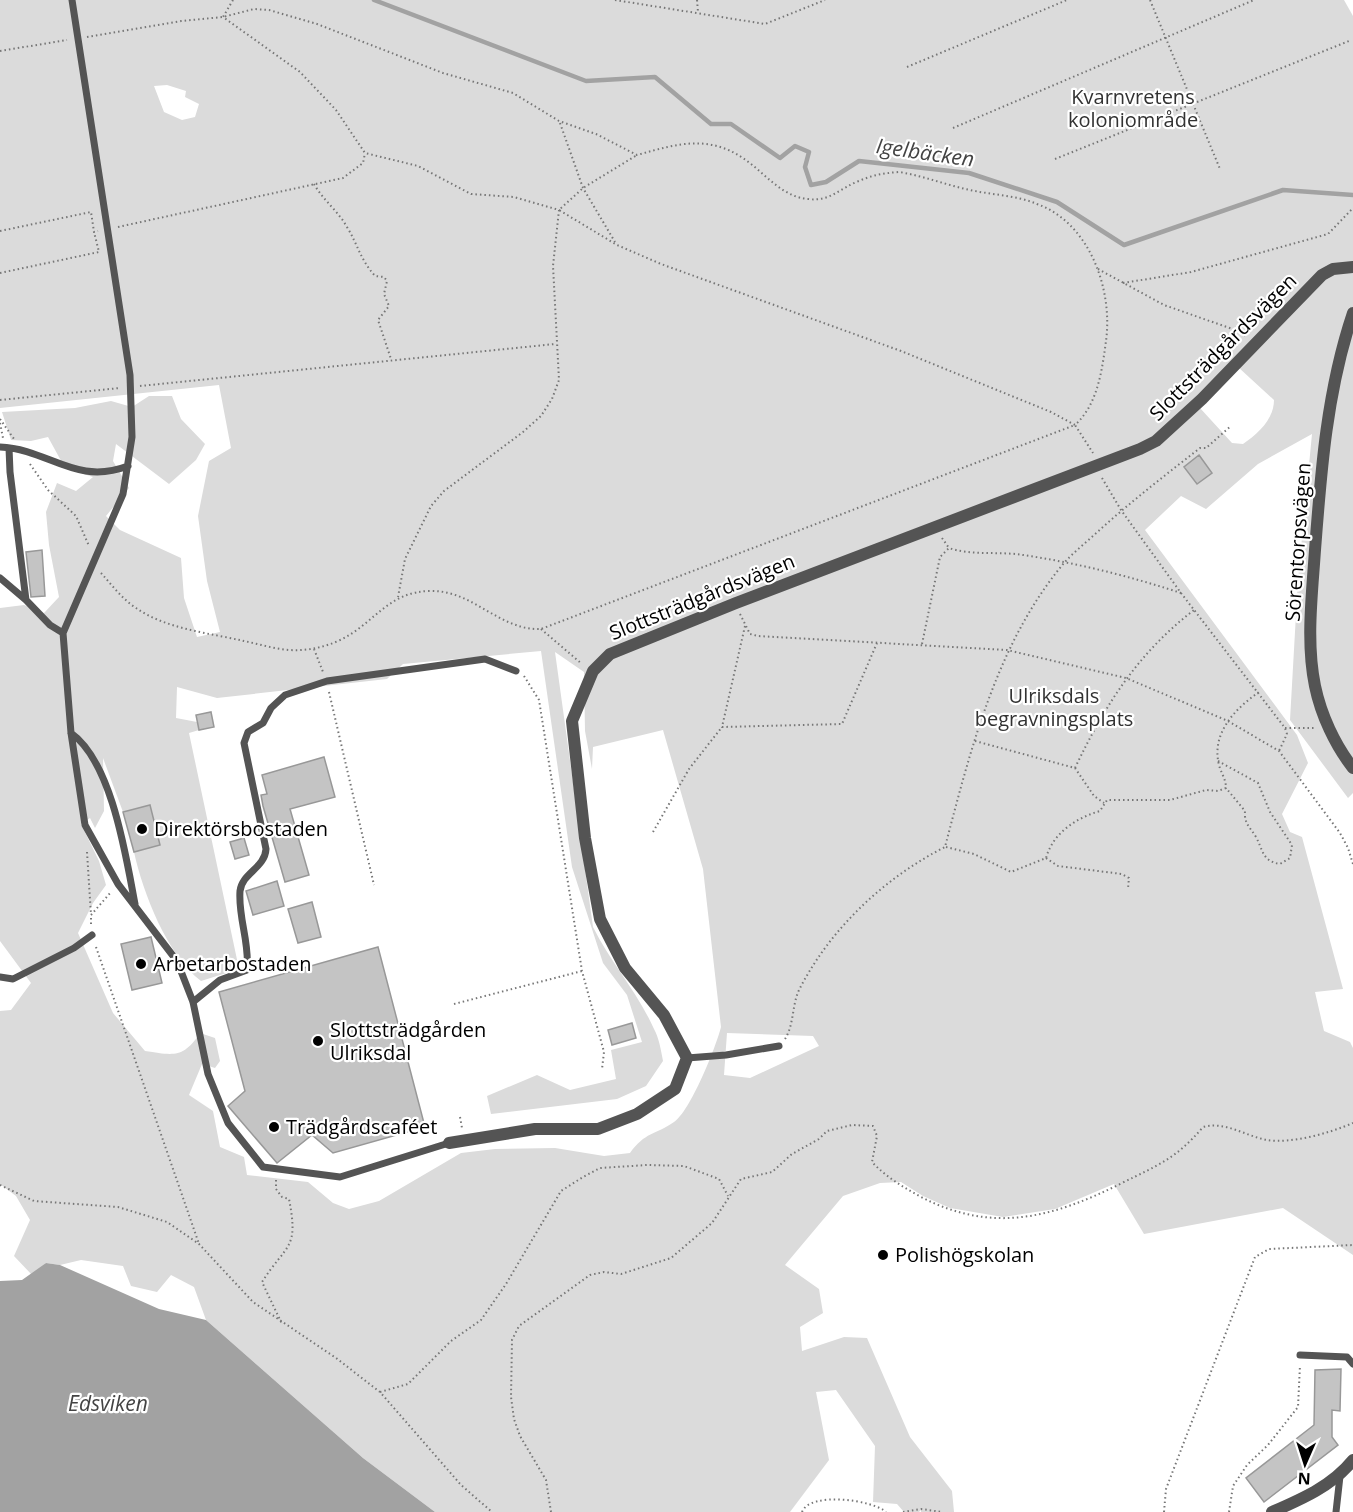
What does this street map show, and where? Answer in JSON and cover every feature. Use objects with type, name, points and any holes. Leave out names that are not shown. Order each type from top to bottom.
[{"type":"street","name":"Slottsträdgårdsvägen","points":[[687,1058],[664,1015],[625,968],[600,919],[585,838],[572,721],[593,671],[610,654],[736,603],[1097,466],[1156,441],[1202,399],[1322,275],[1333,270],[1353,267]]},
{"type":"street","name":"Sörentorpsvägen","points":[[1353,313],[1335,373],[1327,425],[1311,597],[1310,640],[1315,687],[1329,728],[1353,768]]},
{"type":"street","points":[[449,1143],[535,1128],[598,1129],[637,1114],[675,1089],[687,1058]]},
{"type":"street","points":[[1272,1512],[1340,1476],[1353,1460]]},
{"type":"lane","points":[[72,0],[132,387],[132,437],[123,494],[63,633],[71,733],[86,825],[118,884],[177,961],[193,1002],[207,1074],[228,1123],[262,1167],[277,1171],[340,1177],[449,1143]]},
{"type":"lane","points":[[26,600],[4,448],[87,473],[108,473],[128,466]]},
{"type":"lane","points":[[0,578],[50,625],[63,633]]},
{"type":"lane","points":[[193,1002],[220,980],[247,970],[246,938],[240,910],[240,888],[265,858],[266,849],[244,743],[248,732],[263,723],[271,708],[285,695],[327,681],[485,659],[516,671]]},
{"type":"lane","points":[[71,733],[79,739],[108,787],[135,905]]},
{"type":"lane","points":[[0,977],[13,979],[74,948],[92,936]]},
{"type":"lane","points":[[687,1058],[726,1055],[779,1046]]},
{"type":"lane","points":[[1300,1355],[1347,1357],[1353,1364]]},
{"type":"lane","points":[[1336,1512],[1340,1476]]},
{"type":"path","points":[[224,17],[233,0]]},
{"type":"path","points":[[615,0],[765,24],[825,0]]},
{"type":"path","points":[[697,0],[698,13]]},
{"type":"path","points":[[907,67],[1067,0]]},
{"type":"path","points":[[1150,0],[1220,170]]},
{"type":"path","points":[[952,128],[1165,40],[1254,0]]},
{"type":"path","points":[[0,51],[181,21],[224,17],[260,9],[296,16],[360,42],[402,55],[443,73],[513,93],[559,121],[596,134],[637,155]]},
{"type":"path","points":[[224,17],[300,72],[336,110],[365,153],[418,166],[471,194],[514,197],[559,210],[617,245],[785,311],[901,351],[1075,424],[1094,456],[1104,485],[1121,510],[1181,593],[1285,728],[1287,734],[1279,751]]},
{"type":"path","points":[[1055,159],[1349,41]]},
{"type":"path","points":[[559,121],[582,188],[617,245]]},
{"type":"path","points":[[0,421],[48,490],[76,516],[99,570],[137,609],[164,622],[286,650],[314,649],[348,636],[398,597],[430,591],[460,595],[522,628],[541,629],[1075,424],[1091,405],[1104,358],[1108,316],[1105,289],[1094,259],[1063,220],[1040,204],[1019,198],[985,194],[899,172],[882,173],[857,182],[822,200],[808,199],[796,197],[781,189],[730,150],[690,141],[637,155],[582,188],[559,210],[553,266],[559,380],[552,399],[541,416],[523,432],[444,491],[431,506],[405,559],[398,597]]},
{"type":"path","points":[[94,232],[343,178],[363,163],[365,153]]},
{"type":"path","points":[[314,184],[348,228],[358,248],[360,259],[375,276],[384,277],[387,281],[384,294],[389,306],[378,320],[392,359]]},
{"type":"path","points":[[1123,283],[1191,272],[1328,234],[1353,208]]},
{"type":"path","points":[[0,231],[91,212],[99,252],[0,273]]},
{"type":"path","points":[[1098,269],[1164,305],[1240,332],[1253,345]]},
{"type":"path","points":[[0,400],[557,344]]},
{"type":"path","points":[[0,421],[4,448]]},
{"type":"path","points":[[945,847],[975,741],[1007,650],[1026,617],[1065,562],[1121,510],[1200,448],[1206,448],[1231,426]]},
{"type":"path","points":[[922,644],[940,557],[949,548],[1065,562],[1127,575],[1181,593]]},
{"type":"path","points":[[736,603],[750,634],[758,636],[1007,650],[1126,678],[1228,721],[1279,751],[1340,833],[1353,864]]},
{"type":"path","points":[[1076,768],[1106,706],[1126,678],[1173,625],[1194,610]]},
{"type":"path","points":[[653,832],[689,769],[722,727],[745,626]]},
{"type":"path","points":[[541,629],[593,671]]},
{"type":"path","points":[[722,727],[842,724],[877,642]]},
{"type":"path","points":[[314,649],[327,681],[374,885]]},
{"type":"path","points":[[516,671],[526,676],[539,700],[582,971],[604,1052],[602,1070]]},
{"type":"path","points":[[1218,761],[1258,783],[1270,812],[1292,845],[1290,858],[1280,864],[1271,862],[1261,854],[1256,836],[1244,821],[1245,811],[1226,788],[1218,761],[1218,742],[1228,721],[1237,709],[1259,692]]},
{"type":"path","points":[[1285,728],[1329,728]]},
{"type":"path","points":[[975,741],[1076,768],[1094,796],[1104,803],[1135,799],[1170,800],[1206,790],[1218,791],[1226,788]]},
{"type":"path","points":[[1047,858],[1050,846],[1070,824],[1083,816],[1100,812],[1104,803]]},
{"type":"path","points":[[779,1046],[788,1034],[802,985],[812,967],[839,931],[890,881],[919,860],[945,847],[974,855],[1011,872],[1047,858]]},
{"type":"path","points":[[87,848],[92,936],[200,1244]]},
{"type":"path","points":[[1047,858],[1058,866],[1122,874],[1129,878],[1128,888]]},
{"type":"path","points":[[91,915],[118,884]]},
{"type":"path","points":[[454,1004],[582,971]]},
{"type":"path","points":[[551,1512],[546,1480],[520,1436],[514,1419],[510,1354],[515,1333],[525,1322],[590,1275],[604,1272],[621,1274],[671,1258],[712,1223],[741,1179],[772,1172],[792,1154],[819,1139],[827,1131],[843,1126],[873,1126],[877,1136],[872,1162],[897,1184],[949,1210],[1004,1219],[1036,1216],[1100,1194],[1180,1153],[1203,1126],[1220,1125],[1249,1136],[1286,1142],[1353,1123]]},
{"type":"path","points":[[380,1392],[408,1384],[451,1341],[481,1320],[506,1284],[561,1191],[583,1177],[600,1168],[684,1167],[719,1179],[729,1197]]},
{"type":"path","points":[[277,1171],[276,1189],[282,1197],[289,1199],[293,1219],[293,1241],[261,1282],[282,1324]]},
{"type":"path","points":[[0,1185],[33,1201],[128,1210],[167,1222],[200,1244],[253,1302],[282,1324],[336,1358],[380,1392],[460,1485],[492,1512]]},
{"type":"path","points":[[1164,1512],[1166,1489],[1255,1257],[1269,1249],[1353,1245]]},
{"type":"path","points":[[1229,1512],[1233,1486],[1298,1407],[1300,1355]]},
{"type":"path","points":[[802,1512],[810,1503],[822,1498],[882,1508],[886,1512]]},
{"type":"path","points":[[903,1512],[921,1509],[942,1512]]},
{"type":"green space","points":[[0,0],[1344,0],[1353,16],[1353,793],[1348,798],[1290,720],[1298,579],[1312,434],[1258,464],[1206,509],[1181,496],[1145,530],[1297,735],[1308,763],[1282,814],[1290,832],[1302,837],[1343,989],[1315,992],[1324,1031],[1350,1042],[1353,1048],[1353,1255],[1283,1208],[1144,1234],[1114,1184],[1055,1209],[1003,1217],[950,1208],[923,1196],[901,1182],[880,1183],[843,1196],[785,1265],[819,1289],[823,1313],[800,1327],[802,1351],[844,1337],[867,1338],[910,1437],[952,1491],[954,1512],[921,1512],[921,1510],[904,1512],[897,1504],[873,1502],[875,1446],[836,1390],[816,1392],[829,1460],[790,1512],[435,1512],[363,1458],[206,1320],[194,1287],[171,1275],[157,1292],[131,1286],[123,1266],[81,1260],[60,1265],[46,1263],[32,1275],[14,1256],[30,1220],[16,1196],[0,1184],[0,1011],[11,1010],[31,983],[0,941],[0,608],[24,605],[44,613],[59,597],[49,545],[46,512],[57,483],[76,491],[93,477],[65,468],[48,437],[31,441],[11,440],[2,412],[75,408],[111,401],[132,407],[149,396],[172,396],[181,419],[205,444],[196,460],[169,484],[116,444],[113,461],[129,488],[106,516],[120,530],[181,558],[184,598],[197,637],[220,632],[207,581],[198,516],[209,461],[231,448],[219,385],[0,408]],"holes":[[[167,85],[186,91],[185,97],[199,104],[195,117],[182,120],[164,112],[154,86]],[[1238,367],[1274,400],[1268,420],[1254,436],[1243,444],[1232,443],[1200,408]],[[541,651],[572,867],[603,963],[627,995],[642,1042],[611,1050],[616,1079],[570,1090],[537,1075],[487,1096],[491,1114],[617,1099],[646,1086],[663,1061],[660,1044],[648,1016],[593,927],[555,652],[584,672],[585,731],[592,769],[593,747],[663,730],[703,869],[721,1027],[702,1078],[680,1116],[674,1122],[646,1137],[630,1153],[604,1156],[555,1148],[495,1149],[461,1153],[379,1201],[349,1209],[333,1203],[308,1182],[247,1175],[244,1157],[220,1147],[213,1111],[189,1095],[202,1064],[215,1068],[220,1061],[215,1038],[200,1033],[188,1047],[177,1053],[163,1054],[145,1051],[113,1013],[78,933],[93,903],[106,885],[99,861],[81,824],[90,818],[95,828],[104,811],[103,758],[123,812],[150,806],[160,845],[134,852],[150,904],[177,956],[201,981],[239,969],[189,733],[199,730],[197,722],[176,718],[177,687],[217,698],[387,679],[403,664]],[[727,1033],[813,1036],[819,1046],[750,1078],[724,1075]]]},
{"type":"water","name":"Edsviken","points":[[46,1263],[60,1265],[159,1309],[206,1320],[363,1458],[435,1512],[0,1512],[0,1281],[22,1280]]},
{"type":"building","points":[[1199,455],[1212,473],[1197,484],[1184,467]]},
{"type":"building","points":[[42,550],[45,596],[31,597],[26,552]]},
{"type":"building","points":[[211,712],[214,727],[199,730],[196,715]]},
{"type":"building","points":[[324,757],[335,797],[290,809],[309,875],[285,882],[263,806],[261,795],[267,794],[262,775]]},
{"type":"building","name":"Direktörsbostaden","points":[[150,805],[160,845],[134,852],[123,812]]},
{"type":"building","points":[[244,838],[249,855],[235,859],[230,842]]},
{"type":"building","points":[[277,881],[284,906],[253,915],[246,891]]},
{"type":"building","points":[[312,902],[321,937],[298,943],[288,909]]},
{"type":"building","name":"Arbetarbostaden","points":[[151,937],[162,983],[132,990],[121,944]]},
{"type":"building","name":"Slottsträdgården Ulriksdal","points":[[378,947],[425,1127],[333,1153],[312,1135],[277,1163],[228,1106],[245,1091],[219,992]]},
{"type":"building","points":[[632,1023],[636,1038],[612,1045],[608,1030]]},
{"type":"building","points":[[1341,1369],[1340,1411],[1332,1410],[1332,1437],[1338,1445],[1264,1502],[1246,1478],[1314,1425],[1315,1370]]},
{"type":"waterway","name":"Igelbäcken","points":[[374,0],[586,81],[655,77],[711,124],[731,124],[780,158],[795,146],[809,152],[805,167],[811,185],[826,182],[859,161],[969,173],[1057,202],[1124,245],[1283,190],[1353,195]]},
{"type":"place","name":"Direktörsbostaden","points":[[142,829]]},
{"type":"place","name":"Arbetarbostaden","points":[[141,964]]},
{"type":"place","name":"Slottsträdgården Ulriksdal","points":[[318,1041]]},
{"type":"place","name":"Trädgårdscaféet","points":[[274,1127]]},
{"type":"place","name":"Polishögskolan","points":[[883,1255]]},
{"type":"park label","name":"Kvarnvretens koloniområde","points":[[1133,108]]},
{"type":"park label","name":"Ulriksdals begravningsplats","points":[[1054,708]]}]
